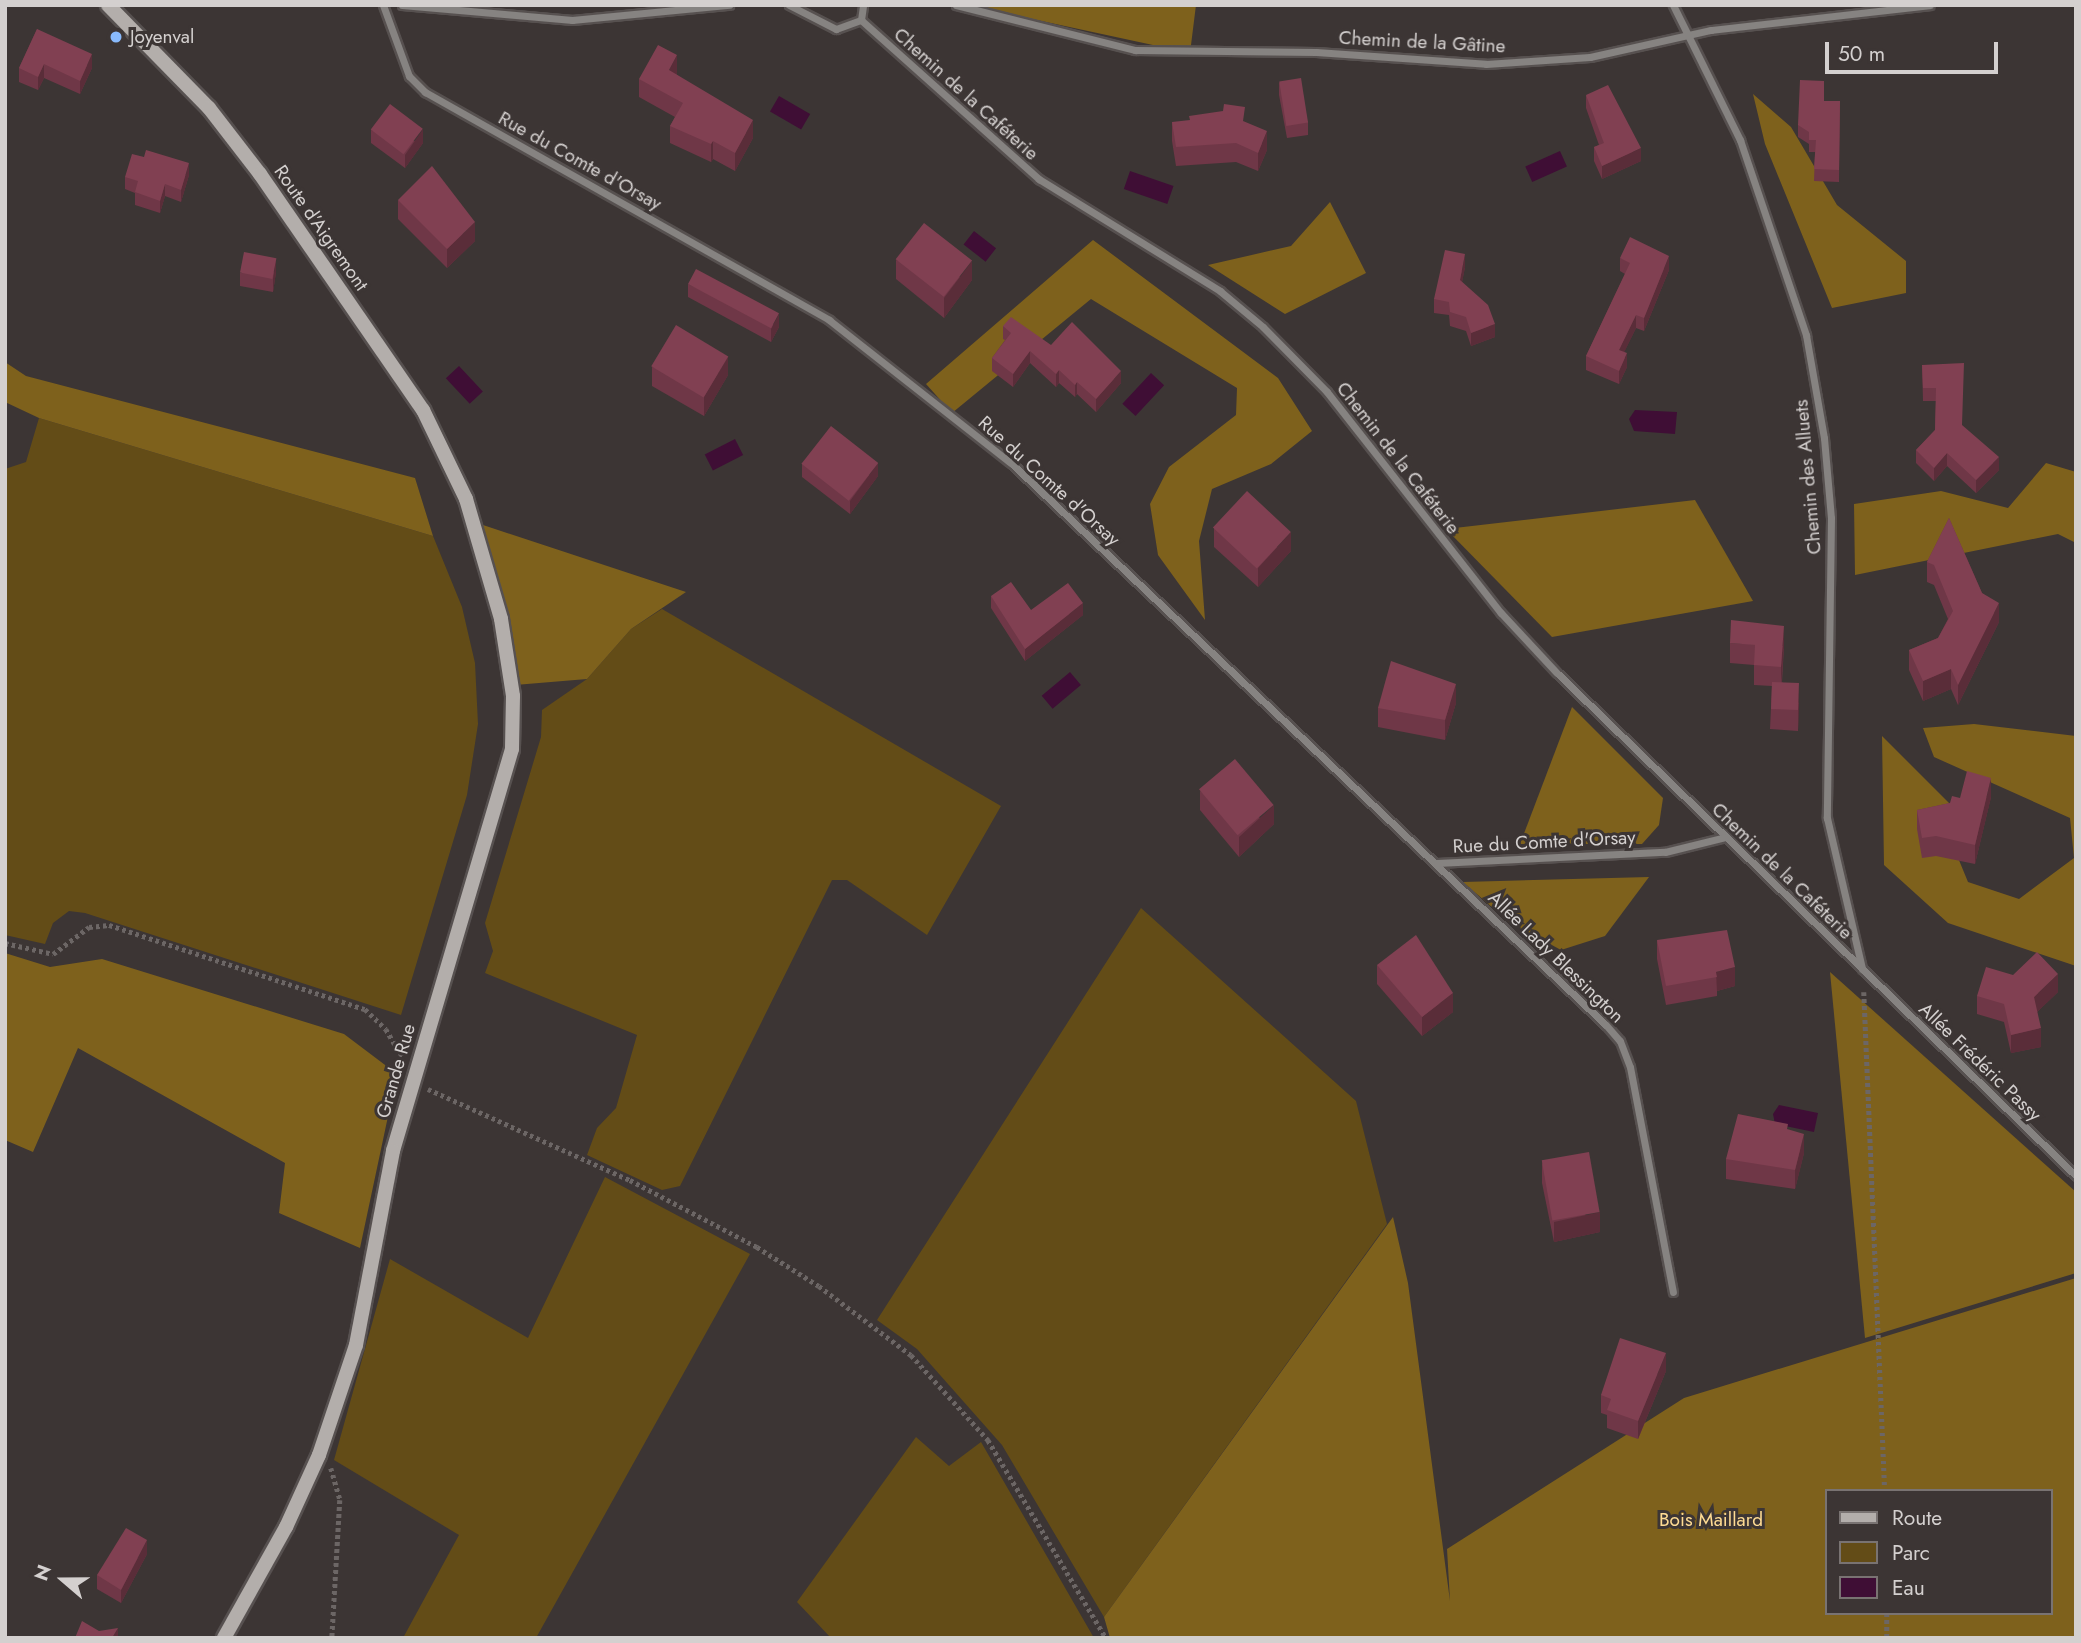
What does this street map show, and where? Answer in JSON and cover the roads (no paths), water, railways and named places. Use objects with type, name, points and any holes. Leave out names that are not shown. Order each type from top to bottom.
[{"type":"street","name":"Route d’Aigremont","points":[[108,5],[209,108],[260,174],[423,410],[466,499]]},
{"type":"street","name":"Rue du Comte d'Orsay","points":[[383,5],[409,76],[425,92],[829,320],[1011,463],[1437,863],[1665,852],[1726,837]]},
{"type":"street","points":[[402,5],[572,20],[729,5]]},
{"type":"street","points":[[789,5],[836,29],[861,20],[863,5]]},
{"type":"street","name":"Chemin de la Gâtine","points":[[956,5],[1135,50],[1316,52],[1486,64],[1590,57],[1686,35],[1930,5]]},
{"type":"street","name":"Chemin des Alluets","points":[[1673,5],[1740,140],[1806,335],[1824,438],[1831,518],[1827,818],[1863,971]]},
{"type":"street","name":"Chemin de la Caféterie","points":[[861,20],[1038,179],[1210,284],[1263,327],[1327,392],[1501,613],[1863,971]]},
{"type":"street","name":"Grande Rue","points":[[224,1638],[286,1527],[319,1455],[356,1345],[374,1240],[413,1082],[512,749],[513,696],[501,620],[466,499]]},
{"type":"street","name":"Allée Lady Blessington","points":[[1437,863],[1620,1041],[1630,1067],[1673,1292]]},
{"type":"street","name":"Allée Frédéric Passy","points":[[1863,971],[2076,1176]]},
{"type":"water","points":[[779,96],[810,114],[801,130],[770,112]]},
{"type":"water","points":[[1560,151],[1567,167],[1532,182],[1525,166]]},
{"type":"water","points":[[1130,171],[1173,186],[1167,204],[1124,189]]},
{"type":"water","points":[[974,231],[996,248],[986,262],[964,244]]},
{"type":"water","points":[[459,366],[483,392],[470,404],[446,378]]},
{"type":"water","points":[[1151,373],[1164,385],[1136,416],[1122,404]]},
{"type":"water","points":[[1635,410],[1677,412],[1675,434],[1634,431],[1629,419]]},
{"type":"water","points":[[735,439],[743,455],[713,470],[705,454]]},
{"type":"water","points":[[1070,672],[1081,685],[1053,709],[1042,696]]},
{"type":"water","points":[[1779,1105],[1818,1113],[1814,1132],[1775,1124],[1773,1114]]},
{"type":"place","name":"Joyenval","points":[[116,37]]},
{"type":"park label","name":"Bois Maillard","points":[[1711,1520]]}]
